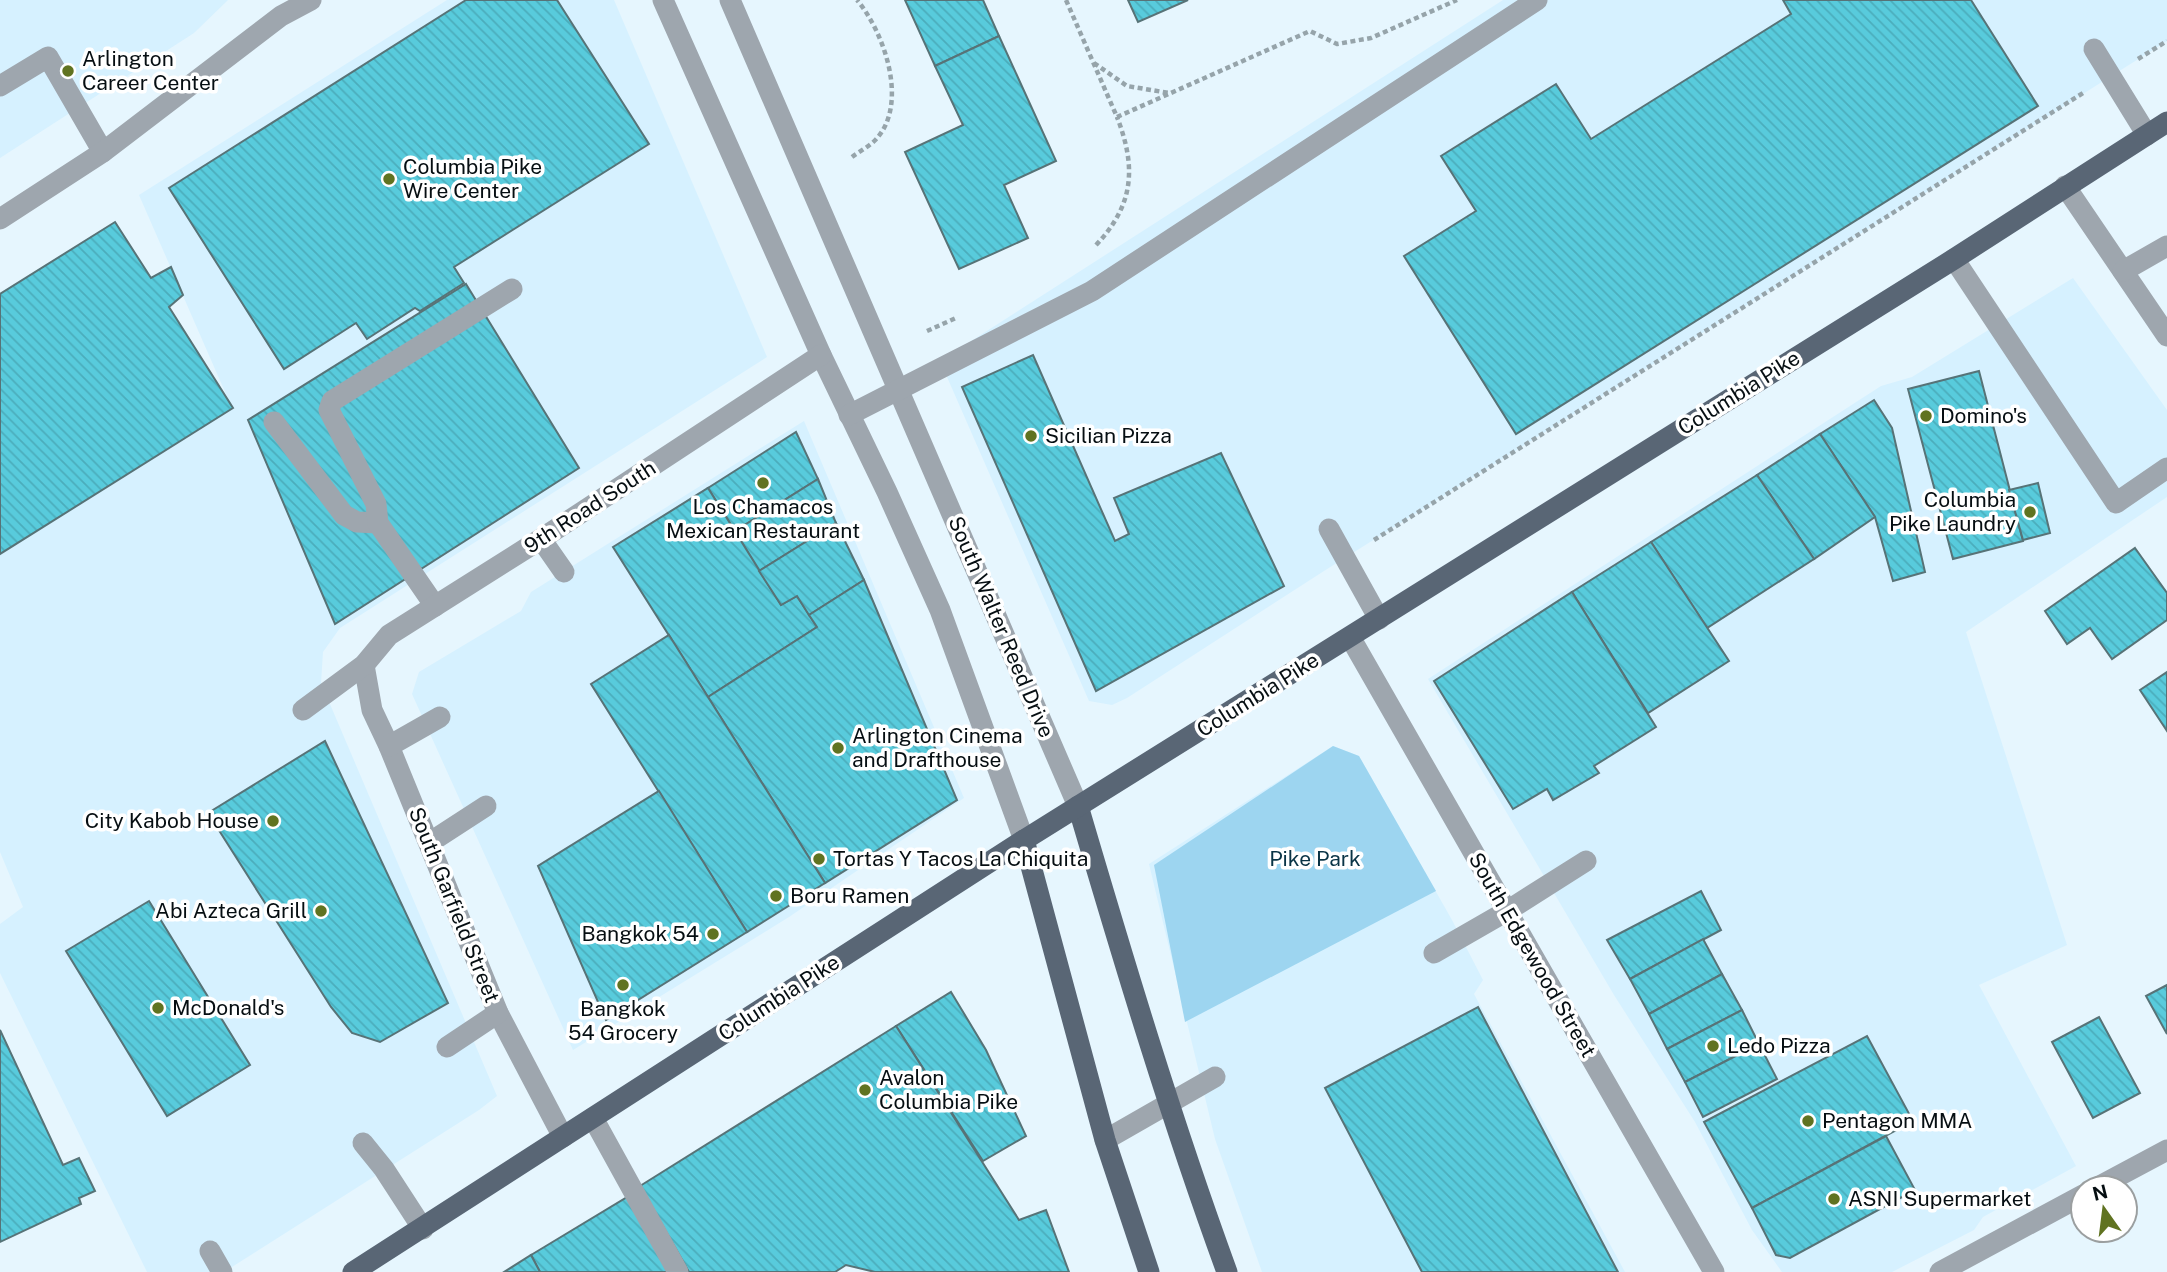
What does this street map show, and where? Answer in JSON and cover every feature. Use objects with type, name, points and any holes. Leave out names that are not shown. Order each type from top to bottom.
[{"type":"main road","name":"Columbia Pike","points":[[353,1272],[1024,840],[1954,259],[2167,122]]},
{"type":"main road","name":"South Walter Reed Drive","points":[[1078,806],[1132,989],[1227,1272]]},
{"type":"main road","points":[[1024,840],[1105,1140],[1149,1272]]},
{"type":"street","points":[[0,219],[103,152],[288,8],[311,0]]},
{"type":"street","points":[[663,0],[821,355],[940,610],[1024,840]]},
{"type":"street","name":"South Walter Reed Drive","points":[[730,0],[1078,806]]},
{"type":"street","points":[[849,415],[1091,291],[1537,0]]},
{"type":"street","points":[[2094,49],[2147,135]]},
{"type":"street","points":[[0,86],[48,57],[103,152]]},
{"type":"street","points":[[2065,186],[2167,336]]},
{"type":"street","points":[[2123,271],[2167,246]]},
{"type":"street","points":[[1954,259],[2116,503],[2167,468]]},
{"type":"street","points":[[435,606],[378,523],[376,504],[328,410],[332,401],[512,289]]},
{"type":"street","name":"9th Road South","points":[[303,710],[364,666],[389,635],[541,539],[821,355]]},
{"type":"street","points":[[274,422],[344,515],[357,522],[378,523]]},
{"type":"street","points":[[1329,529],[1379,619]]},
{"type":"street","points":[[541,539],[564,572]]},
{"type":"street","name":"South Edgewood Street","points":[[1350,637],[1714,1272]]},
{"type":"street","name":"South Garfield Street","points":[[364,666],[372,710],[498,1013],[562,1137]]},
{"type":"street","points":[[389,746],[439,717]]},
{"type":"street","points":[[429,843],[485,806]]},
{"type":"street","points":[[1434,953],[1586,861]]},
{"type":"street","points":[[447,1047],[498,1013]]},
{"type":"street","points":[[1105,1140],[1215,1077]]},
{"type":"street","points":[[593,1118],[678,1272]]},
{"type":"street","points":[[363,1143],[384,1169],[423,1229]]},
{"type":"street","points":[[2122,1174],[2167,1150]]},
{"type":"street","points":[[1940,1272],[2069,1203]]},
{"type":"street","points":[[210,1251],[222,1272]]},
{"type":"path","points":[[852,157],[878,138],[892,109],[888,58],[869,13],[857,0]]},
{"type":"path","points":[[1066,0],[1117,117],[1126,142],[1130,177],[1121,207],[1104,237],[1089,252]]},
{"type":"path","points":[[1117,117],[1310,31],[1337,44],[1371,38],[1457,0]]},
{"type":"path","points":[[2133,62],[2167,41]]},
{"type":"path","points":[[1094,63],[1127,86],[1170,93]]},
{"type":"path","points":[[1374,541],[2087,91]]},
{"type":"path","points":[[927,331],[964,314]]},
{"type":"shaded area","name":"Arlington Career Center","points":[[0,0],[228,0],[194,33],[0,158]]},
{"type":"shaded area","points":[[447,0],[614,0],[767,357],[340,628],[323,652],[321,683],[497,1096],[224,1272],[147,1272],[0,973],[0,924],[23,907],[0,852],[0,554],[232,408],[139,195]]},
{"type":"shaded area","points":[[1503,0],[2167,0],[2167,41],[1324,571],[1127,698],[1112,705],[1089,701],[940,361]]},
{"type":"shaded area","points":[[2073,278],[2167,410],[2167,497],[1966,632],[2067,945],[1979,985],[2076,1166],[1983,1217],[1974,1230],[1892,1272],[1782,1272],[1752,1230],[1695,1122],[1614,995],[1428,679],[1881,386],[1912,377]]},
{"type":"shaded area","points":[[804,421],[964,798],[789,917],[573,1050],[412,694],[419,672],[521,611],[531,592]]},
{"type":"shaded area","points":[[1333,746],[1359,756],[1452,920],[1483,980],[1474,994],[1625,1272],[1262,1272],[1215,1139],[1149,864]]},
{"type":"green space","name":"Pike Park","points":[[1333,746],[1359,756],[1436,891],[1185,1022],[1154,865]]},
{"type":"building","name":"Columbia Pike Wire Center","points":[[466,0],[557,0],[649,144],[454,267],[464,283],[420,311],[415,308],[367,339],[356,323],[284,369],[169,188]]},
{"type":"building","points":[[905,0],[983,0],[999,36],[935,66]]},
{"type":"building","points":[[1128,0],[1188,0],[1138,22]]},
{"type":"building","points":[[1783,0],[1971,0],[2038,106],[1516,434],[1404,256],[1476,211],[1441,156],[1556,84],[1591,139],[1791,14]]},
{"type":"building","points":[[999,36],[1056,161],[1004,185],[1028,238],[959,269],[905,152],[963,125],[935,66]]},
{"type":"building","points":[[115,222],[151,278],[171,267],[183,295],[169,307],[233,408],[0,554],[0,294]]},
{"type":"building","points":[[466,284],[579,468],[335,624],[248,420]]},
{"type":"building","points":[[1033,355],[1115,541],[1129,534],[1114,498],[1221,453],[1284,586],[1096,691],[962,387]]},
{"type":"building","points":[[1979,371],[2023,541],[1953,559],[1908,389]]},
{"type":"building","points":[[1874,400],[1892,428],[1925,572],[1893,581],[1875,517],[1820,434]]},
{"type":"building","name":"Los Chamacos Mexican Restaurant","points":[[796,432],[818,479],[735,531],[708,488]]},
{"type":"building","points":[[1820,434],[1875,517],[1814,559],[1757,475]]},
{"type":"building","points":[[1757,475],[1814,559],[1707,628],[1651,542]]},
{"type":"building","points":[[818,479],[836,523],[759,571],[735,531]]},
{"type":"building","name":"Columbia Pike Laundry","points":[[2038,483],[2050,533],[2023,540],[2009,490]]},
{"type":"building","points":[[708,488],[781,605],[797,596],[817,627],[708,697],[613,547]]},
{"type":"building","points":[[836,523],[864,580],[809,615],[797,596],[781,605],[759,571]]},
{"type":"building","points":[[1651,542],[1729,661],[1648,713],[1572,592]]},
{"type":"building","points":[[2135,548],[2167,593],[2167,620],[2112,659],[2090,628],[2067,644],[2045,611]]},
{"type":"building","name":"Arlington Cinema and Drafthouse","points":[[864,580],[957,800],[825,883],[708,697],[817,627],[809,615]]},
{"type":"building","points":[[1572,592],[1656,727],[1594,766],[1599,773],[1553,800],[1547,789],[1513,809],[1434,681]]},
{"type":"building","points":[[669,635],[825,883],[747,932],[591,684]]},
{"type":"building","points":[[2167,672],[2167,731],[2140,690]]},
{"type":"building","points":[[325,741],[448,1003],[380,1042],[352,1033],[331,1007],[208,813]]},
{"type":"building","points":[[659,791],[747,932],[606,1020],[538,866]]},
{"type":"building","points":[[1701,891],[1721,930],[1630,979],[1607,940]]},
{"type":"building","name":"McDonald's","points":[[149,901],[250,1065],[167,1116],[66,951]]},
{"type":"building","points":[[1703,939],[1722,974],[1649,1014],[1630,979]]},
{"type":"building","points":[[1722,974],[1742,1010],[1667,1049],[1649,1014]]},
{"type":"building","points":[[2167,985],[2167,1034],[2146,996]]},
{"type":"building","points":[[951,992],[986,1050],[1026,1136],[983,1161],[896,1026]]},
{"type":"building","points":[[1478,1007],[1618,1272],[1422,1272],[1325,1088]]},
{"type":"building","name":"Ledo Pizza","points":[[1742,1010],[1759,1044],[1685,1082],[1667,1049]]},
{"type":"building","points":[[2099,1017],[2140,1093],[2093,1118],[2052,1042]]},
{"type":"building","name":"Avalon Columbia Pike","points":[[896,1026],[1019,1220],[1046,1210],[1069,1272],[875,1272],[846,1265],[835,1272],[689,1272],[640,1186]]},
{"type":"building","points":[[0,1030],[63,1165],[79,1158],[95,1191],[79,1198],[81,1204],[0,1242]]},
{"type":"building","name":"Pentagon MMA","points":[[1867,1036],[1913,1121],[1752,1208],[1704,1122]]},
{"type":"building","points":[[1759,1044],[1777,1079],[1703,1117],[1685,1082]]},
{"type":"building","name":"ASNI Supermarket","points":[[1886,1136],[1915,1190],[1790,1258],[1776,1255],[1752,1208]]},
{"type":"building","points":[[629,1196],[671,1272],[540,1272],[531,1255]]},
{"type":"building","points":[[531,1255],[540,1272],[504,1272]]},
{"type":"place","name":"Arlington Career Center","points":[[68,71]]},
{"type":"place","name":"Columbia Pike Wire Center","points":[[389,179]]},
{"type":"place","name":"Domino's","points":[[1926,416]]},
{"type":"place","name":"Sicilian Pizza","points":[[1031,436]]},
{"type":"place","name":"Los Chamacos Mexican Restaurant","points":[[763,483]]},
{"type":"place","name":"Columbia Pike Laundry","points":[[2030,512]]},
{"type":"place","name":"Arlington Cinema and Drafthouse","points":[[838,748]]},
{"type":"place","name":"City Kabob House","points":[[273,821]]},
{"type":"place","name":"Tortas Y Tacos La Chiquita","points":[[819,859]]},
{"type":"place","name":"Boru Ramen","points":[[776,896]]},
{"type":"place","name":"Abi Azteca Grill","points":[[321,911]]},
{"type":"place","name":"Bangkok 54","points":[[713,934]]},
{"type":"place","name":"Bangkok 54 Grocery","points":[[623,985]]},
{"type":"place","name":"McDonald's","points":[[158,1008]]},
{"type":"place","name":"Ledo Pizza","points":[[1713,1046]]},
{"type":"place","name":"Avalon Columbia Pike","points":[[865,1090]]},
{"type":"place","name":"Pentagon MMA","points":[[1808,1121]]},
{"type":"place","name":"ASNI Supermarket","points":[[1834,1199]]}]
